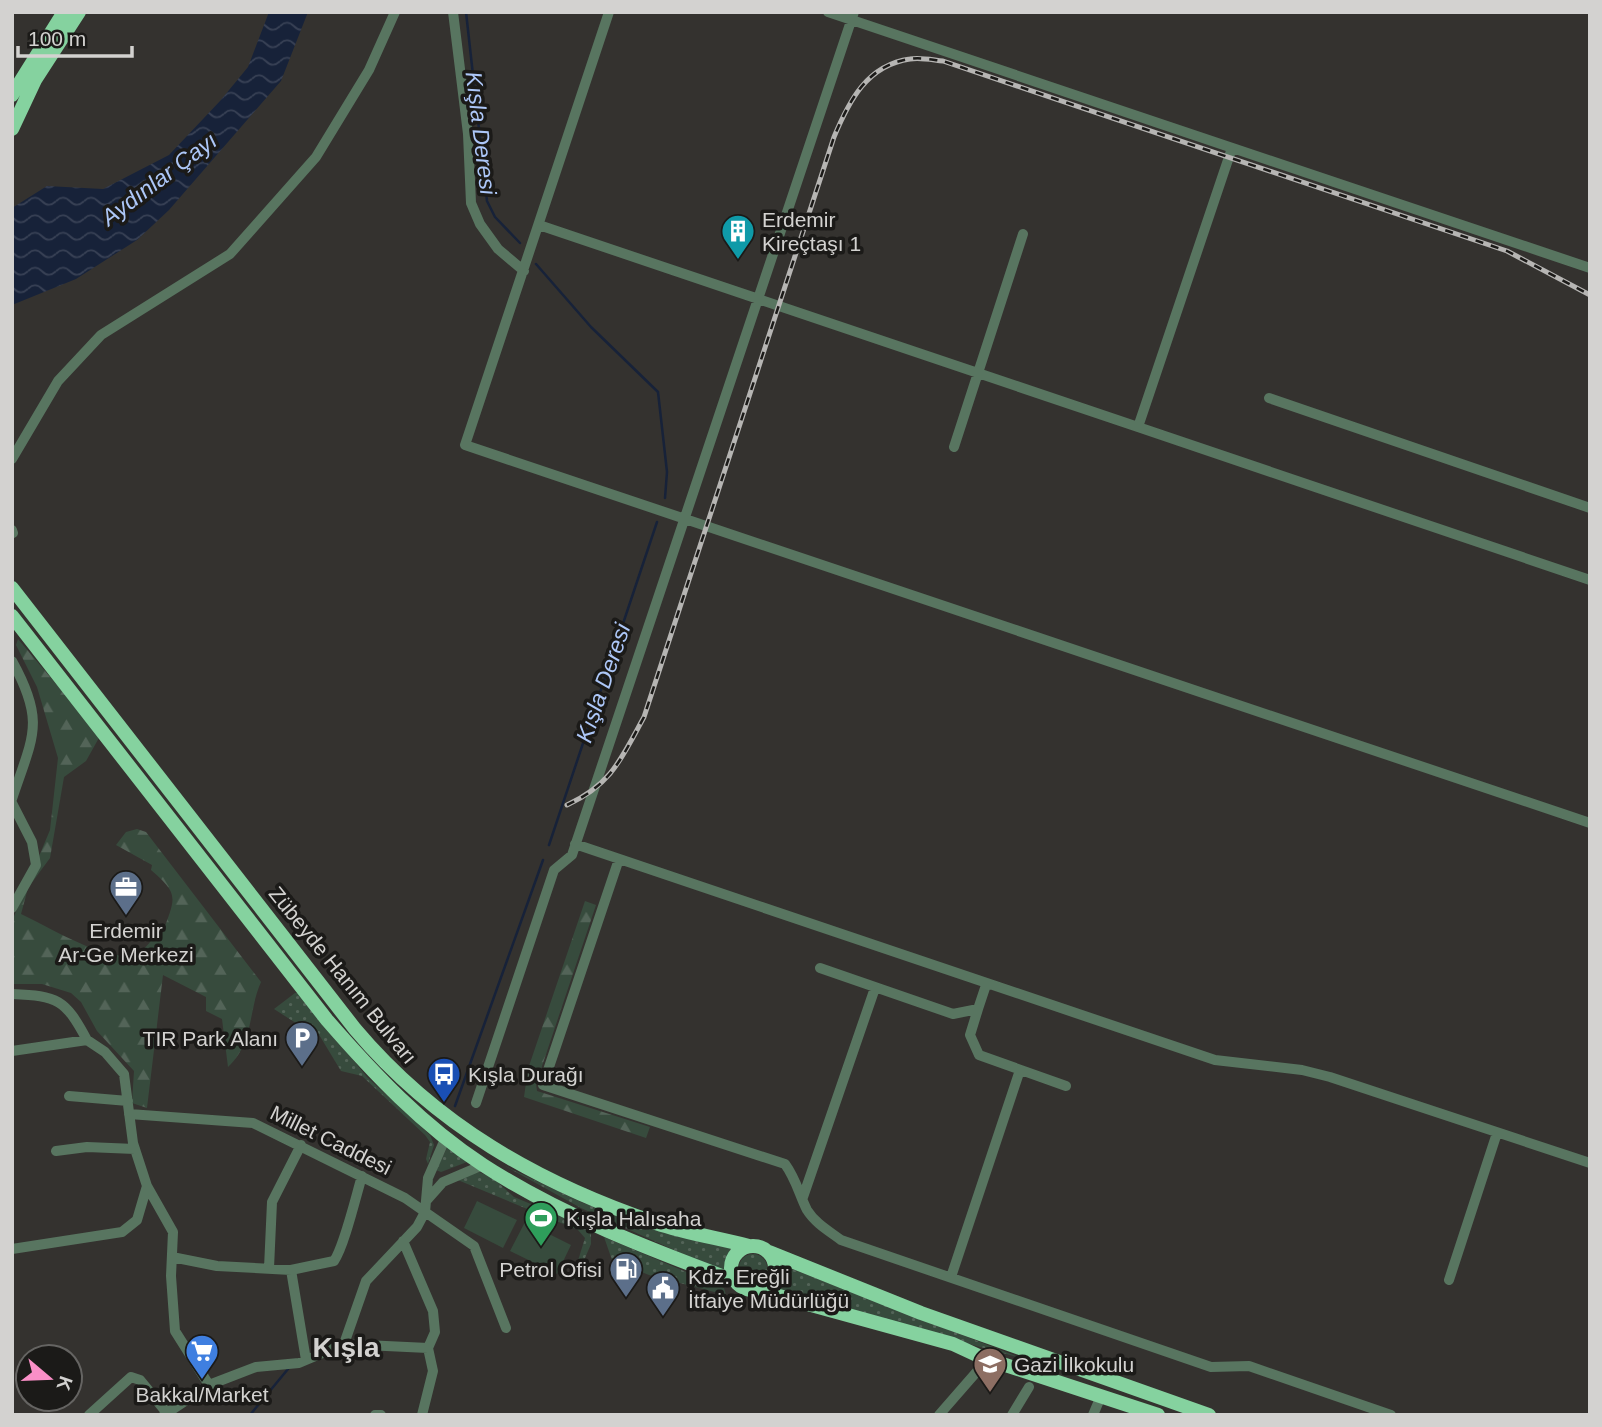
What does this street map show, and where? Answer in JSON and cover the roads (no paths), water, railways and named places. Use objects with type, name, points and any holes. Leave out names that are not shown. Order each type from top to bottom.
[{"type":"highway","points":[[12,95],[64,12]]},
{"type":"highway","points":[[12,129],[35,80],[79,12]]},
{"type":"highway","name":"Zübeyde Hanım Bulvarı","points":[[12,588],[355,1029],[387,1067],[417,1096],[498,1151],[550,1181],[659,1224],[769,1252],[921,1313],[1209,1415]]},
{"type":"highway","name":"Zübeyde Hanım Bulvarı","points":[[12,616],[327,1020],[365,1064],[446,1137],[483,1165],[599,1226],[735,1281],[745,1289],[757,1290],[953,1344],[981,1357],[1158,1415]]},
{"type":"highway","points":[[735,1281],[730,1267],[732,1259],[736,1253],[749,1246]]},
{"type":"highway","points":[[757,1290],[773,1278],[775,1265],[769,1252]]},
{"type":"street","points":[[12,459],[58,381],[101,335],[230,254],[316,157],[363,81],[395,12]]},
{"type":"street","points":[[453,12],[468,134],[471,203],[480,225],[498,249],[524,271]]},
{"type":"street","points":[[609,12],[466,445],[1590,823]]},
{"type":"street","points":[[828,12],[853,16],[1232,148],[1590,268]]},
{"type":"street","points":[[476,1103],[554,870],[572,855],[853,16]]},
{"type":"street","points":[[1138,427],[1232,148]]},
{"type":"street","points":[[539,225],[1590,580]]},
{"type":"street","points":[[954,447],[1023,234]]},
{"type":"street","points":[[1269,398],[1590,508]]},
{"type":"street","points":[[12,661],[30,694],[34,722],[12,801],[32,842],[36,865],[12,908]]},
{"type":"street","points":[[575,844],[986,985],[1215,1060],[1302,1070],[1330,1077],[1590,1163]]},
{"type":"street","points":[[619,859],[543,1085],[785,1164],[797,1180],[808,1210],[822,1227],[841,1240],[1211,1367],[1249,1366],[1391,1415]]},
{"type":"street","points":[[820,968],[953,1014],[978,1009]]},
{"type":"street","points":[[986,985],[970,1035],[979,1055],[1066,1086]]},
{"type":"street","points":[[803,1197],[875,988]]},
{"type":"street","points":[[12,994],[47,995],[65,1004],[87,1040],[105,1052],[124,1074],[135,1149],[147,1186],[173,1232],[175,1331],[209,1385]]},
{"type":"street","points":[[12,1051],[87,1040]]},
{"type":"street","points":[[951,1278],[1020,1070]]},
{"type":"street","points":[[69,1097],[128,1101]]},
{"type":"street","name":"Millet Caddesi","points":[[129,1114],[253,1124],[362,1176],[425,1212],[474,1246],[506,1328]]},
{"type":"street","points":[[1449,1280],[1497,1133]]},
{"type":"street","points":[[344,1344],[366,1281],[403,1241],[425,1212],[428,1178],[446,1137]]},
{"type":"street","points":[[269,1268],[272,1202],[301,1145]]},
{"type":"street","points":[[56,1151],[87,1147],[135,1149]]},
{"type":"street","points":[[427,1200],[443,1182],[483,1165]]},
{"type":"street","points":[[172,1258],[217,1266],[291,1270],[334,1261],[340,1252],[362,1176]]},
{"type":"street","points":[[12,1249],[122,1232],[137,1220],[147,1186]]},
{"type":"street","points":[[403,1241],[433,1311],[435,1332],[428,1348],[433,1371],[422,1415]]},
{"type":"street","points":[[291,1270],[306,1360]]},
{"type":"street","points":[[89,1415],[131,1377],[140,1380],[165,1414],[209,1385],[256,1367],[306,1360],[344,1344],[428,1348]]},
{"type":"street","points":[[940,1415],[980,1368],[981,1357]]},
{"type":"street","points":[[1012,1415],[1029,1387]]},
{"type":"street","points":[[1093,1415],[1101,1396]]},
{"type":"street","points":[[375,1415],[381,1415]]},
{"type":"water","name":"Aydınlar Çayı","points":[[269,12],[308,12],[281,81],[169,210],[137,240],[76,279],[12,305],[12,208],[47,186],[103,189],[169,155],[248,67]]},
{"type":"waterway","name":"Kışla Deresi","points":[[466,12],[487,201],[495,217],[520,243]]},
{"type":"waterway","name":"Kışla Deresi","points":[[536,264],[591,327],[658,392],[667,472],[665,498]]},
{"type":"waterway","name":"Kışla Deresi","points":[[549,845],[657,522]]},
{"type":"waterway","name":"Kışla Deresi","points":[[455,1106],[543,860]]},
{"type":"waterway","name":"Kışla Deresi","points":[[250,1415],[288,1369]]},
{"type":"railway","points":[[567,805],[595,788],[614,769],[644,717],[834,137],[853,98],[871,77],[882,69],[914,58],[943,61],[1507,251],[1590,295]]},
{"type":"place","name":"Erdemir Kireçtaşı 1","points":[[738,261]]},
{"type":"place","name":"Erdemir Ar-Ge Merkezi","points":[[126,917]]},
{"type":"place","name":"TIR Park Alanı","points":[[302,1068]]},
{"type":"place","name":"Kışla Durağı","points":[[444,1104]]},
{"type":"place","name":"Kışla Halısaha","points":[[541,1248]]},
{"type":"place","name":"Petrol Ofisi","points":[[626,1299]]},
{"type":"place","name":"Kdz. Ereğli İtfaiye Müdürlüğü","points":[[663,1318]]},
{"type":"place","name":"Bakkal/Market","points":[[202,1381]]},
{"type":"place","name":"Gazi İlkokulu","points":[[990,1394]]},
{"type":"district","name":"Kışla","points":[[346,1347]]}]
